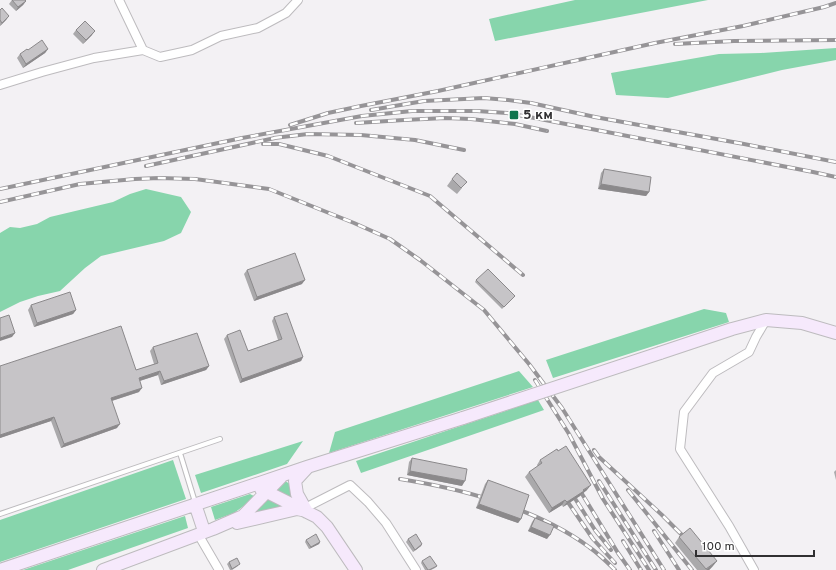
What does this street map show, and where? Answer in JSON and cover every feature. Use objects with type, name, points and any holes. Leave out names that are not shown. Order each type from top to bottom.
[{"type":"main road","points":[[0,570],[252,485],[463,418],[732,329],[766,320],[802,323],[836,333]]},
{"type":"main road","points":[[306,510],[297,494],[295,481],[307,467]]},
{"type":"main road","points":[[103,570],[242,516],[283,475]]},
{"type":"main road","points":[[252,485],[306,510],[317,517],[327,527],[356,570]]},
{"type":"main road","points":[[195,504],[205,531]]},
{"type":"main road","points":[[205,531],[297,509],[306,510]]},
{"type":"street","points":[[119,0],[142,50]]},
{"type":"street","points":[[0,85],[94,58],[142,50],[160,57],[192,50],[221,36],[258,28],[286,13],[298,0]]},
{"type":"street","points":[[754,570],[729,526],[680,449],[684,412],[714,373],[749,352],[766,320]]},
{"type":"street","points":[[306,510],[350,485],[368,502],[386,523],[416,570]]},
{"type":"street","points":[[205,531],[218,570]]},
{"type":"lane","points":[[0,514],[220,439]]},
{"type":"lane","points":[[180,453],[195,504]]},
{"type":"green space","points":[[575,0],[708,0],[495,41],[489,19]]},
{"type":"green space","points":[[836,48],[836,60],[782,70],[668,98],[616,95],[611,73],[719,54]]},
{"type":"green space","points":[[146,189],[181,197],[191,212],[181,233],[164,241],[101,256],[85,268],[60,291],[20,302],[0,312],[0,233],[10,227],[20,228],[37,224],[50,217],[113,202],[130,194]]},
{"type":"green space","points":[[704,309],[726,313],[729,322],[553,378],[546,360]]},
{"type":"green space","points":[[519,371],[533,387],[329,453],[335,432]]},
{"type":"green space","points":[[538,400],[544,410],[361,473],[356,461]]},
{"type":"green space","points":[[303,441],[287,464],[201,493],[195,475]]},
{"type":"green space","points":[[173,460],[186,499],[0,562],[0,520]]},
{"type":"green space","points":[[285,481],[290,484],[292,499],[276,490]]},
{"type":"green space","points":[[250,494],[256,497],[234,513],[215,520],[211,507]]},
{"type":"green space","points":[[267,498],[282,507],[248,516]]},
{"type":"green space","points":[[185,516],[188,528],[68,570],[23,570]]},
{"type":"building","points":[[12,0],[25,0],[26,1],[18,7]]},
{"type":"building","points":[[2,8],[9,16],[2,23],[0,20],[0,10]]},
{"type":"building","points":[[85,21],[95,31],[86,40],[76,30]]},
{"type":"building","points":[[42,40],[48,49],[26,64],[20,54]]},
{"type":"building","points":[[604,169],[651,177],[649,192],[601,184]]},
{"type":"building","points":[[457,173],[467,182],[461,188],[452,179]]},
{"type":"building","points":[[295,253],[305,280],[257,297],[247,270]]},
{"type":"building","points":[[488,269],[515,296],[504,307],[476,280]]},
{"type":"building","points":[[70,292],[76,310],[37,323],[31,305]]},
{"type":"building","points":[[287,313],[303,357],[242,379],[227,335],[240,330],[248,351],[282,339],[274,317]]},
{"type":"building","points":[[9,315],[15,333],[0,338],[0,318]]},
{"type":"building","points":[[121,326],[136,370],[158,363],[153,347],[197,333],[209,366],[164,381],[160,371],[139,378],[142,388],[111,398],[120,424],[64,444],[54,417],[0,435],[0,366]]},
{"type":"building","points":[[566,446],[591,485],[567,502],[565,500],[552,508],[529,472],[542,463],[540,460],[557,449],[558,451]]},
{"type":"building","points":[[412,458],[467,469],[465,481],[410,471]]},
{"type":"building","points":[[488,480],[529,495],[521,519],[479,504]]},
{"type":"building","points":[[535,518],[554,526],[550,535],[531,527]]},
{"type":"building","points":[[690,528],[717,561],[706,569],[679,537]]},
{"type":"building","points":[[316,534],[320,542],[311,547],[306,540]]},
{"type":"building","points":[[416,534],[422,544],[415,550],[408,539]]},
{"type":"building","points":[[430,556],[437,566],[428,570],[422,561]]},
{"type":"building","points":[[237,558],[240,564],[232,569],[229,562]]},
{"type":"railway","points":[[290,125],[328,113],[438,91],[655,43],[743,26],[836,3]]},
{"type":"railway","points":[[675,44],[734,41],[836,40]]},
{"type":"railway","points":[[371,110],[424,101],[484,98],[508,100],[531,103],[595,117],[836,162]]},
{"type":"railway","points":[[0,189],[242,138],[362,116],[412,111],[477,111],[507,113],[836,177]]},
{"type":"railway","points":[[356,123],[445,118],[471,119],[515,124],[547,131]]},
{"type":"railway","points":[[274,138],[308,134],[361,135],[415,140],[464,150]]},
{"type":"railway","points":[[146,166],[275,138]]},
{"type":"railway","points":[[263,144],[279,144],[328,156],[430,196],[523,275]]},
{"type":"railway","points":[[0,202],[80,184],[135,179],[195,179],[269,189],[390,239],[420,260],[484,310],[529,364],[562,408],[664,570]]},
{"type":"railway","points":[[535,380],[569,434],[603,499],[649,570]]},
{"type":"railway","points":[[594,450],[599,457],[682,535]]},
{"type":"railway","points":[[400,479],[468,493],[491,500]]},
{"type":"railway","points":[[599,481],[656,570]]},
{"type":"railway","points":[[576,484],[630,570]]},
{"type":"railway","points":[[569,489],[595,530],[611,550]]},
{"type":"railway","points":[[628,490],[692,570]]},
{"type":"railway","points":[[563,495],[593,539],[615,563]]},
{"type":"railway","points":[[514,508],[543,520],[581,541],[596,552],[615,570]]},
{"type":"railway","points":[[654,531],[679,570]]},
{"type":"railway","points":[[623,541],[641,570]]},
{"type":"place","name":"5 км","points":[[514,115]]}]
